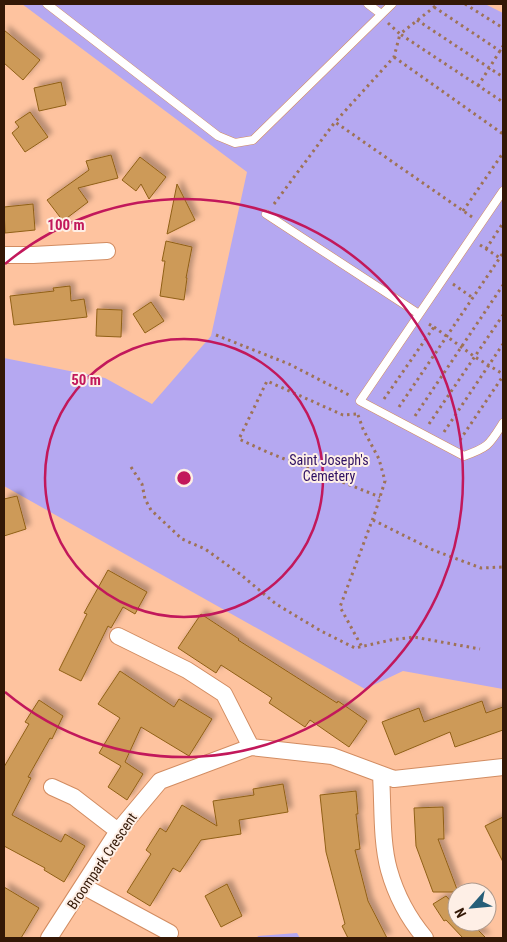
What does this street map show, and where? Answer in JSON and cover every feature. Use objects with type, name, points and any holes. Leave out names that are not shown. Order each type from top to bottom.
[{"type":"street","points":[[4,255],[107,251]]},
{"type":"street","points":[[118,636],[187,670],[224,694],[251,747]]},
{"type":"street","name":"Broompark Crescent","points":[[49,938],[118,832],[160,781],[251,747],[332,756],[394,779],[503,767]]},
{"type":"street","points":[[382,775],[383,828],[389,870],[411,921],[425,938]]},
{"type":"street","points":[[52,787],[74,797],[118,832]]},
{"type":"street","points":[[83,886],[170,933]]},
{"type":"lane","points":[[47,4],[218,136],[236,143],[253,140],[392,4]]},
{"type":"lane","points":[[368,4],[381,14]]},
{"type":"lane","points":[[502,426],[490,444],[464,456],[360,401],[503,192]]},
{"type":"lane","points":[[266,214],[418,316]]},
{"type":"path","points":[[266,214],[335,122],[394,57],[400,34],[438,4]]},
{"type":"path","points":[[465,4],[503,28]]},
{"type":"path","points":[[434,7],[502,52]]},
{"type":"path","points":[[381,14],[385,21],[400,34],[503,102]]},
{"type":"path","points":[[417,20],[503,77]]},
{"type":"path","points":[[478,86],[502,52],[503,46]]},
{"type":"path","points":[[394,57],[503,134]]},
{"type":"path","points":[[335,122],[482,223]]},
{"type":"path","points":[[463,210],[503,153]]},
{"type":"path","points":[[486,249],[503,223]]},
{"type":"path","points":[[471,239],[500,258]]},
{"type":"path","points":[[392,418],[503,252]]},
{"type":"path","points":[[444,278],[472,298]]},
{"type":"path","points":[[408,427],[503,285]]},
{"type":"path","points":[[422,435],[503,315]]},
{"type":"path","points":[[418,316],[503,375],[453,451]]},
{"type":"path","points":[[377,410],[434,327]]},
{"type":"path","points":[[216,335],[289,364],[360,401],[358,414],[363,429],[379,459],[385,481],[373,520],[340,607],[362,647]]},
{"type":"path","points":[[437,443],[503,344]]},
{"type":"path","points":[[358,414],[344,416],[268,381],[239,439],[380,497]]},
{"type":"path","points":[[131,467],[142,484],[145,499],[151,510],[182,539],[205,549],[240,574],[276,604],[321,631],[355,648],[414,637],[480,649]]},
{"type":"path","points":[[373,520],[433,550],[481,568],[503,567]]},
{"type":"green space","name":"Saint Joseph's Cemetery","points":[[22,4],[485,4],[503,13],[503,689],[403,671],[365,689],[4,486],[4,358],[105,378],[152,404],[211,336],[247,172]]},
{"type":"green space","points":[[297,933],[300,938],[257,938],[258,936]]},
{"type":"building","points":[[4,30],[40,60],[23,80],[4,63]]},
{"type":"building","points":[[61,82],[66,105],[39,111],[34,88]]},
{"type":"building","points":[[30,112],[48,137],[25,152],[12,133],[19,127],[15,122]]},
{"type":"building","points":[[111,155],[118,178],[78,188],[88,202],[63,221],[47,200],[89,170],[86,161]]},
{"type":"building","points":[[140,157],[166,177],[149,199],[141,184],[136,191],[122,180]]},
{"type":"building","points":[[177,184],[195,220],[167,234]]},
{"type":"building","points":[[33,204],[35,230],[5,233],[4,207]]},
{"type":"building","points":[[166,241],[192,247],[184,300],[160,296],[165,261],[162,261]]},
{"type":"building","points":[[70,286],[71,301],[84,299],[87,317],[14,325],[10,296],[54,291],[53,288]]},
{"type":"building","points":[[151,302],[164,321],[145,333],[133,314]]},
{"type":"building","points":[[97,309],[122,310],[121,337],[96,336]]},
{"type":"building","points":[[17,496],[26,529],[4,536],[4,499]]},
{"type":"building","points":[[108,570],[147,592],[135,614],[123,607],[111,628],[108,626],[81,681],[59,670],[87,614],[84,613]]},
{"type":"building","points":[[201,614],[238,640],[337,703],[338,701],[367,721],[349,747],[310,720],[305,727],[269,703],[272,698],[221,665],[216,673],[178,648]]},
{"type":"building","points":[[120,671],[174,707],[179,699],[212,719],[189,756],[141,727],[125,762],[143,774],[127,800],[108,787],[121,766],[99,753],[120,718],[98,704]]},
{"type":"building","points":[[39,700],[63,716],[52,739],[50,738],[28,777],[31,778],[12,815],[61,842],[65,834],[85,846],[64,882],[44,870],[45,868],[4,846],[4,767],[29,724],[25,722]]},
{"type":"building","points":[[482,701],[486,713],[503,707],[503,730],[455,747],[450,732],[395,755],[382,722],[419,708],[424,722]]},
{"type":"building","points":[[283,784],[288,812],[239,820],[241,834],[201,840],[180,872],[173,868],[150,906],[127,892],[151,854],[146,850],[160,828],[166,832],[182,805],[217,826],[213,801],[254,795],[253,789]]},
{"type":"building","points":[[356,791],[358,814],[356,814],[360,849],[355,850],[368,901],[387,938],[348,938],[342,926],[345,924],[326,852],[320,795]]},
{"type":"building","points":[[443,807],[444,839],[438,839],[454,882],[447,882],[447,892],[433,892],[416,846],[414,808]]},
{"type":"building","points":[[503,817],[503,862],[485,826]]},
{"type":"building","points":[[227,884],[242,916],[221,927],[205,896]]},
{"type":"building","points":[[4,887],[39,908],[21,938],[4,938]]},
{"type":"building","points":[[447,897],[447,921],[444,921],[433,904]]},
{"type":"building","points":[[457,932],[480,932],[486,938],[463,938]]}]
